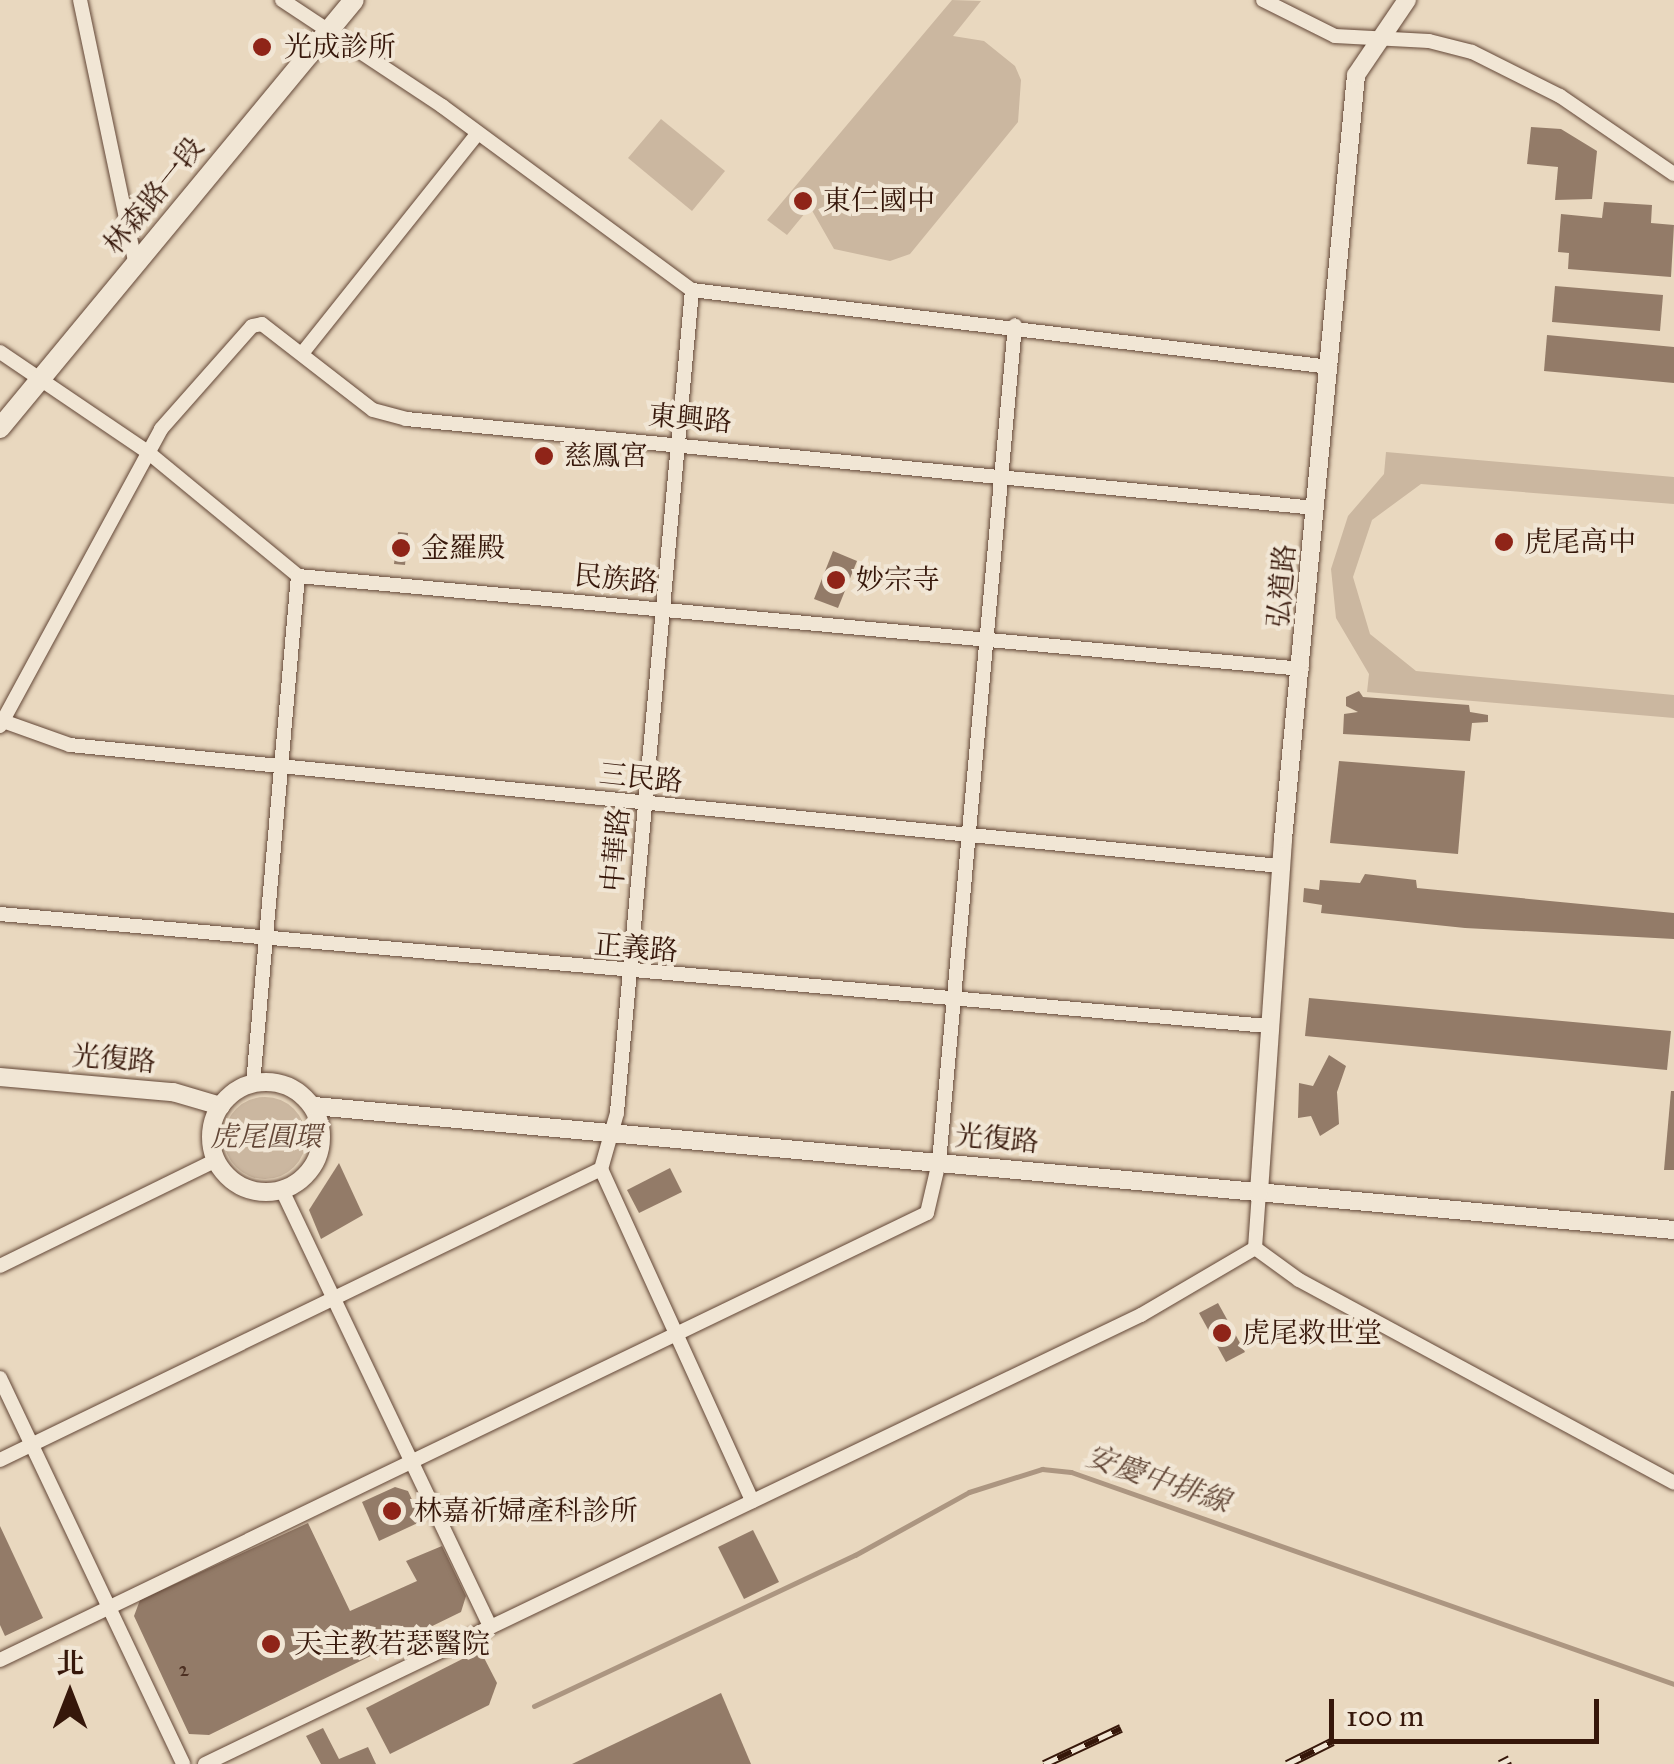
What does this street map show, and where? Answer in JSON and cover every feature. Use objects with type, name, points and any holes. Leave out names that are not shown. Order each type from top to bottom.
[{"type":"main road","name":"林森路一段","points":[[0,428],[354,0]]},
{"type":"street","points":[[80,0],[136,262]]},
{"type":"street","points":[[282,0],[477,134],[692,290],[1015,325],[1330,367]]},
{"type":"street","points":[[1263,0],[1335,36],[1440,43],[1488,59],[1560,96],[1674,174]]},
{"type":"street","name":"弘道路","points":[[1259,1192],[1268,1026],[1356,74],[1407,0]]},
{"type":"street","points":[[304,350],[477,134]]},
{"type":"street","name":"中華路","points":[[601,1169],[611,1134],[630,972],[692,290]]},
{"type":"street","points":[[0,1660],[918,1221],[932,1204],[939,1162],[1015,325]]},
{"type":"street","name":"東興路","points":[[149,453],[161,429],[252,326],[274,328],[372,410],[389,416],[1002,473],[1316,508]]},
{"type":"street","points":[[0,352],[42,375],[149,453],[298,576],[253,1084],[221,1106],[211,1138],[216,1160],[250,1190],[282,1190],[314,1166],[321,1129],[314,1106]]},
{"type":"street","points":[[1,723],[149,453]]},
{"type":"street","name":"民族路","points":[[298,576],[987,636],[1302,669]]},
{"type":"street","name":"三民路","points":[[1,723],[70,745],[1282,866]]},
{"type":"street","name":"正義路","points":[[0,914],[952,1002],[1268,1026]]},
{"type":"street","name":"光復路","points":[[0,1077],[186,1094],[221,1106]]},
{"type":"street","name":"光復路","points":[[253,1084],[280,1084],[314,1106],[1674,1230]]},
{"type":"street","points":[[0,1266],[216,1160]]},
{"type":"street","points":[[0,1460],[601,1169],[752,1502]]},
{"type":"street","points":[[282,1190],[490,1627]]},
{"type":"street","points":[[1255,1248],[1259,1192]]},
{"type":"street","points":[[1255,1248],[1298,1280],[1674,1483]]},
{"type":"street","points":[[205,1764],[1141,1315],[1255,1248]]},
{"type":"street","points":[[0,1378],[106,1609],[183,1764]]},
{"type":"green space","points":[[952,0],[981,1],[953,36],[984,41],[1015,66],[1021,80],[1018,122],[910,254],[890,261],[834,249],[810,207],[787,235],[767,220]]},
{"type":"green space","points":[[661,119],[725,171],[692,211],[628,158]]},
{"type":"green space","points":[[1386,452],[1674,477],[1674,504],[1421,484],[1372,520],[1353,577],[1370,634],[1416,671],[1674,695],[1674,718],[1367,692],[1369,674],[1336,618],[1331,569],[1348,516],[1384,474]]},
{"type":"green space","name":"虎尾圓環","points":[[265,1097],[281,1100],[294,1109],[303,1122],[303,1154],[294,1167],[281,1176],[265,1179],[249,1176],[236,1167],[227,1154],[224,1138],[227,1122],[236,1109],[249,1100]]},
{"type":"building","points":[[1531,127],[1561,129],[1597,151],[1592,199],[1555,200],[1558,167],[1527,164]]},
{"type":"building","points":[[1604,202],[1652,205],[1651,223],[1674,225],[1671,277],[1568,269],[1569,253],[1558,252],[1561,214],[1602,218]]},
{"type":"building","points":[[1555,286],[1663,295],[1660,331],[1552,322]]},
{"type":"building","points":[[1547,335],[1674,347],[1674,383],[1544,371]]},
{"type":"building","name":"金羅殿","points":[[398,532],[408,533],[405,565],[394,564]]},
{"type":"building","name":"妙宗寺","points":[[833,551],[857,561],[838,608],[814,599]]},
{"type":"building","points":[[1359,691],[1363,697],[1469,705],[1470,712],[1488,715],[1488,722],[1472,723],[1470,741],[1343,734],[1344,714],[1358,712],[1346,706],[1346,697]]},
{"type":"building","points":[[1339,761],[1465,771],[1458,854],[1330,843]]},
{"type":"building","points":[[1365,874],[1416,880],[1417,888],[1674,913],[1674,939],[1465,928],[1321,913],[1322,905],[1303,902],[1304,888],[1319,890],[1320,880],[1360,883]]},
{"type":"building","points":[[1309,998],[1671,1031],[1667,1070],[1305,1036]]},
{"type":"building","points":[[1329,1055],[1346,1066],[1337,1092],[1339,1124],[1320,1136],[1311,1116],[1298,1118],[1299,1083],[1313,1086]]},
{"type":"building","points":[[1671,1091],[1674,1170],[1664,1170]]},
{"type":"building","points":[[339,1163],[363,1215],[321,1239],[309,1210]]},
{"type":"building","points":[[670,1168],[682,1192],[639,1213],[627,1190]]},
{"type":"building","name":"虎尾救世堂","points":[[1218,1303],[1245,1352],[1226,1362],[1199,1313]]},
{"type":"building","name":"林嘉祈婦產科診所","points":[[395,1487],[408,1491],[422,1521],[379,1541],[362,1502]]},
{"type":"building","name":"天主教若瑟醫院","points":[[308,1523],[350,1611],[417,1581],[406,1561],[442,1546],[466,1596],[461,1612],[209,1735],[189,1734],[134,1616],[140,1600]]},
{"type":"building","points":[[0,1526],[43,1618],[5,1636],[0,1625]]},
{"type":"building","points":[[753,1530],[779,1582],[744,1599],[718,1547]]},
{"type":"building","points":[[480,1650],[497,1683],[489,1705],[390,1754],[366,1708]]},
{"type":"building","points":[[721,1693],[751,1764],[572,1764]]},
{"type":"building","points":[[323,1728],[339,1759],[368,1747],[376,1764],[321,1764],[306,1736]]},
{"type":"waterway","name":"安慶中排線","points":[[534,1706],[855,1555],[969,1492],[1042,1469],[1071,1472],[1674,1684]]},
{"type":"railway","points":[[1044,1764],[1121,1728]]},
{"type":"railway","points":[[1287,1764],[1333,1741]]},
{"type":"railway","points":[[1500,1764],[1510,1759]]},
{"type":"place","name":"光成診所","points":[[262,47]]},
{"type":"place","name":"東仁國中","points":[[803,201]]},
{"type":"place","name":"慈鳳宮","points":[[544,456]]},
{"type":"place","name":"虎尾高中","points":[[1504,542]]},
{"type":"place","name":"金羅殿","points":[[401,548]]},
{"type":"place","name":"妙宗寺","points":[[836,580]]},
{"type":"place","name":"虎尾救世堂","points":[[1222,1333]]},
{"type":"place","name":"林嘉祈婦產科診所","points":[[392,1511]]},
{"type":"place","name":"天主教若瑟醫院","points":[[271,1644]]}]
